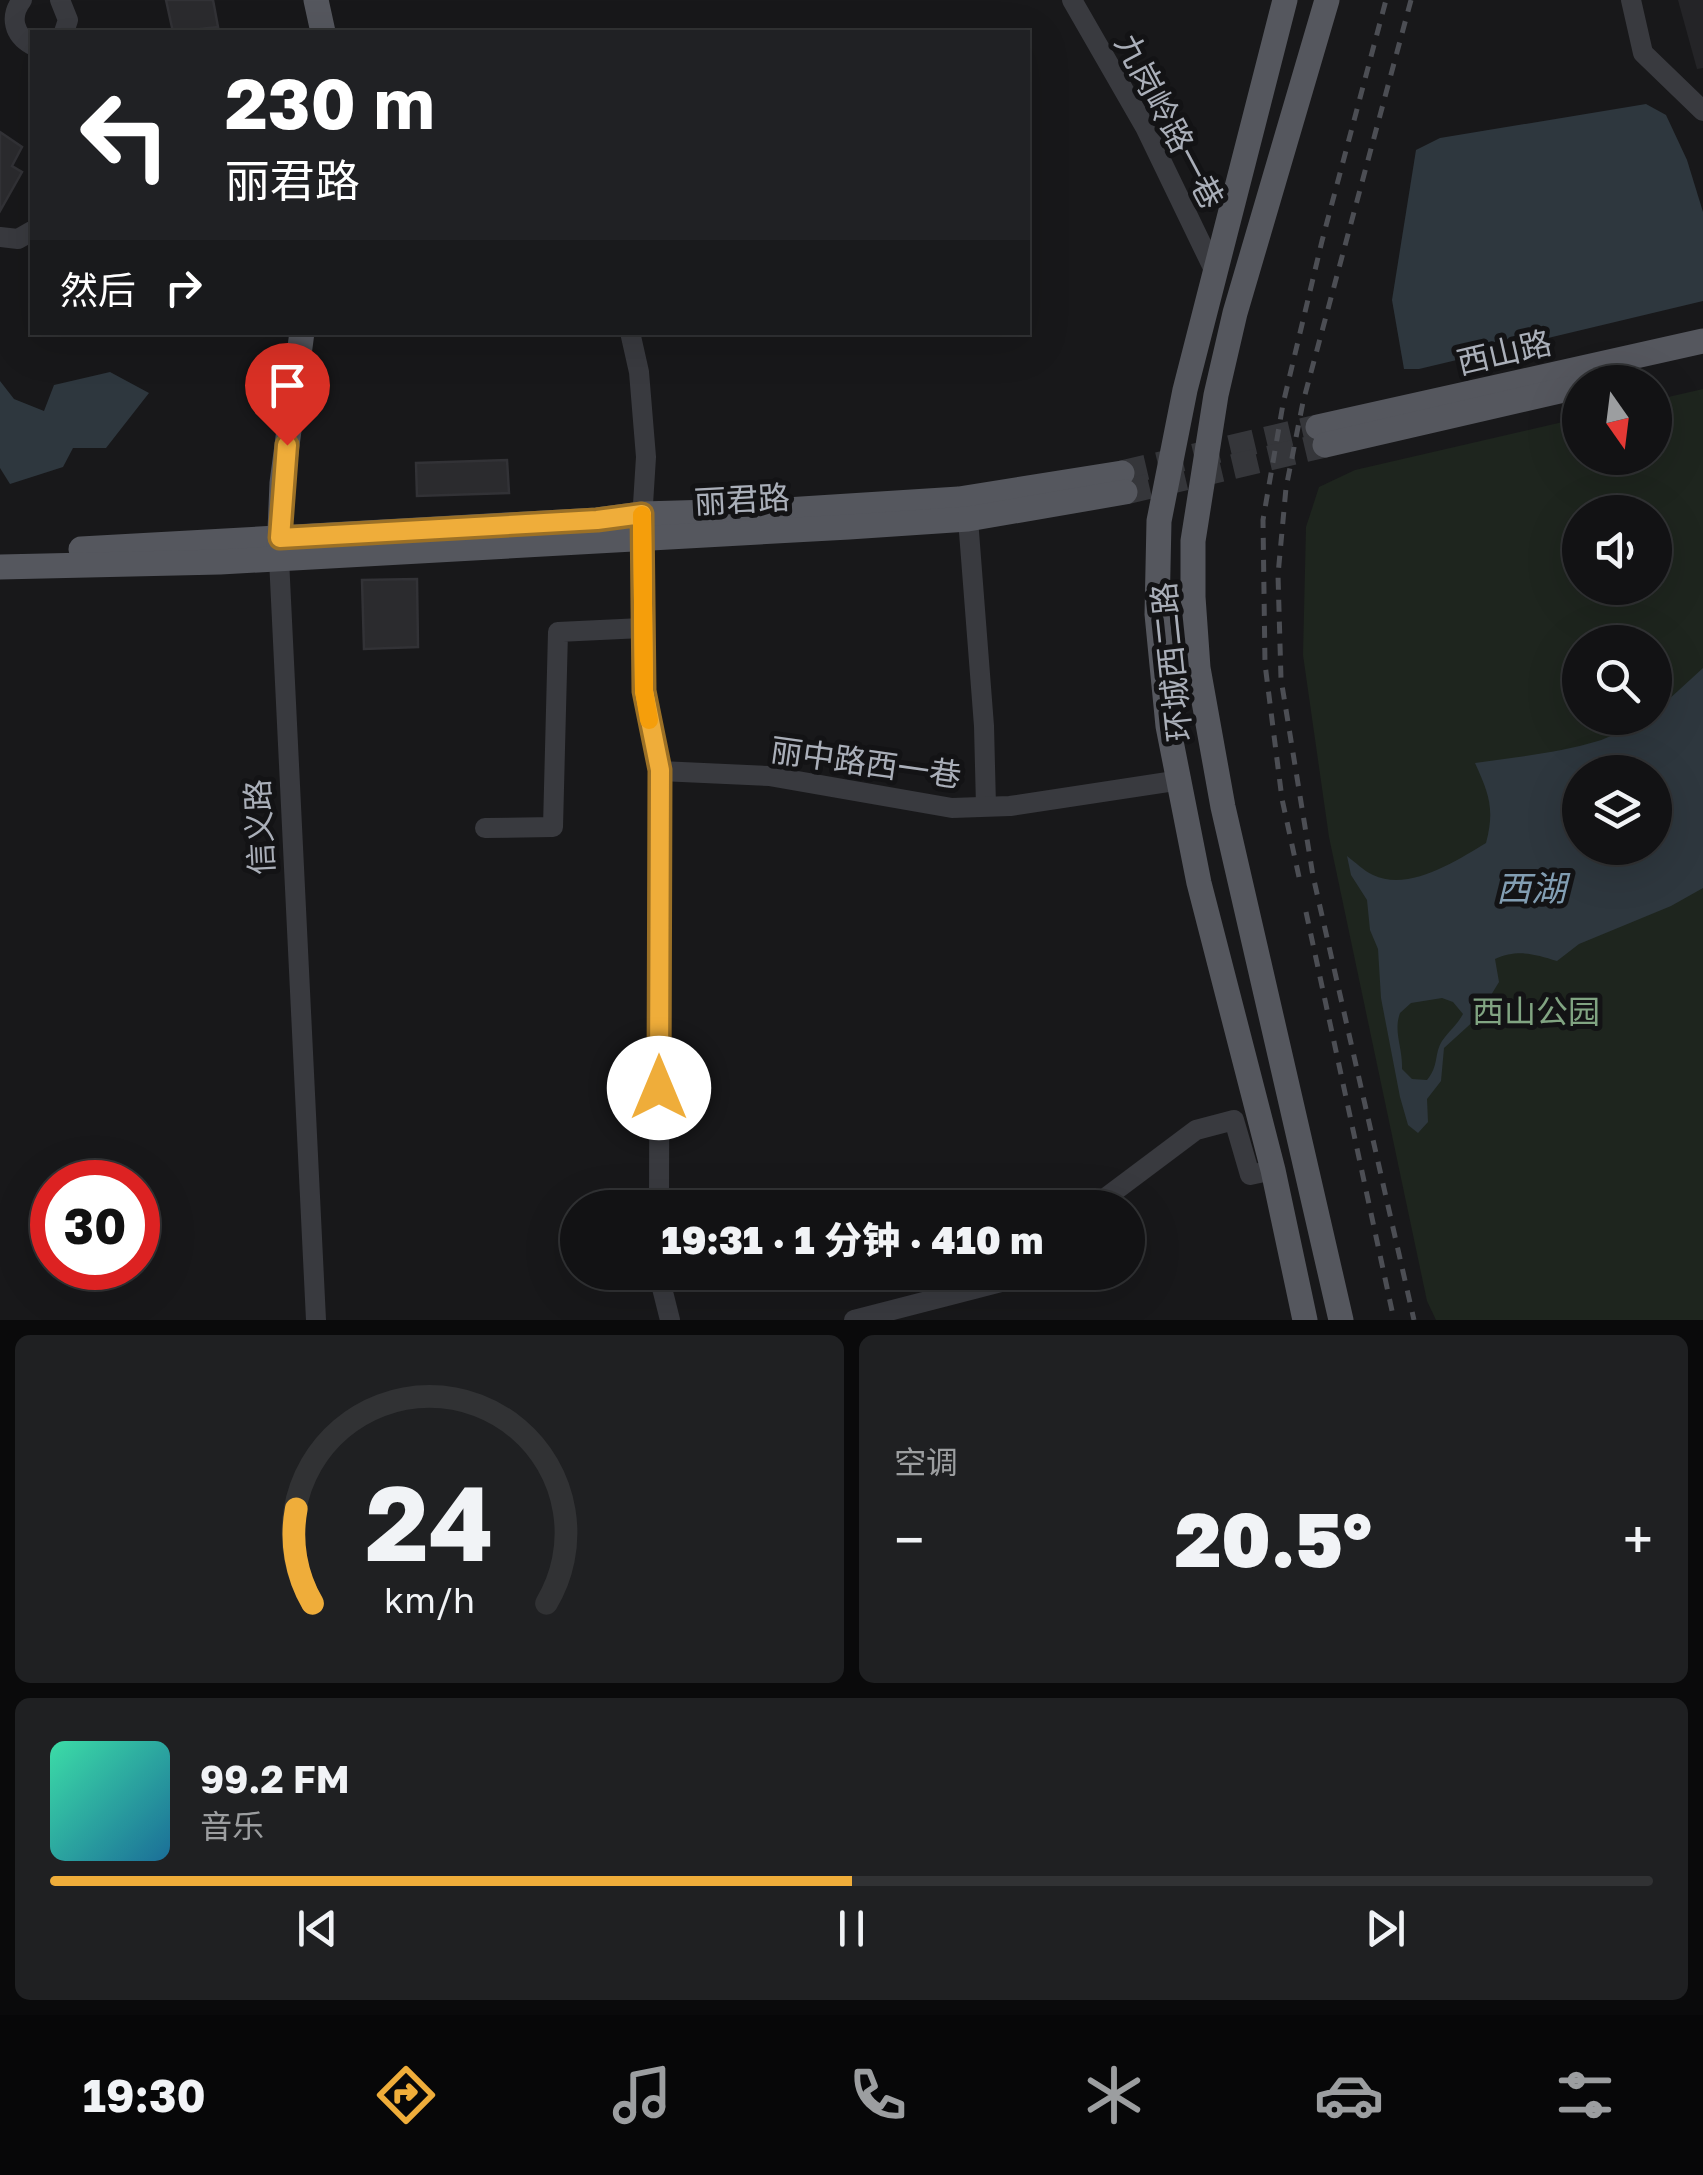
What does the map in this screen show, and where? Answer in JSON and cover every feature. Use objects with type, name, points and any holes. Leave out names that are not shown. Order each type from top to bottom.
[{"type":"main road","points":[[316,0],[323,30]]},
{"type":"main road","name":"环城西二路","points":[[1286,0],[1185,390],[1159,521],[1157,614],[1168,726],[1200,883],[1273,1170],[1305,1320]]},
{"type":"main road","name":"环城西二路","points":[[1327,0],[1234,313],[1216,394],[1193,541],[1192,598],[1198,668],[1223,808],[1341,1320]]},
{"type":"main road","name":"信义路","points":[[279,548],[282,483],[302,335]]},
{"type":"main road","name":"西山路","points":[[1607,365],[1703,341]]},
{"type":"main road","name":"西山路","points":[[1672,365],[1703,358]]},
{"type":"main road","name":"西山路","points":[[1562,376],[1322,436],[1562,389]]},
{"type":"main road","name":"丽君路","points":[[0,568],[642,525],[1124,483],[968,518],[642,525]]},
{"type":"main road","name":"丽君路","points":[[0,552],[279,548]]},
{"type":"street","points":[[60,0],[68,20],[65,30]]},
{"type":"street","name":"九岗岭路一巷","points":[[1072,0],[1145,127],[1214,272]]},
{"type":"street","points":[[1631,0],[1643,52],[1703,111]]},
{"type":"street","points":[[12,9],[18,33],[30,42]]},
{"type":"street","points":[[0,237],[18,239],[30,232]]},
{"type":"street","points":[[631,335],[639,372],[646,457],[642,525],[644,691],[660,770],[658,1190]]},
{"type":"street","points":[[968,518],[986,806]]},
{"type":"street","name":"信义路","points":[[279,548],[316,1320]]},
{"type":"street","points":[[485,828],[553,827],[558,632],[642,628]]},
{"type":"street","name":"丽中路西一巷","points":[[660,770],[769,776],[952,808],[1181,780]]},
{"type":"street","points":[[1116,1190],[1196,1130],[1234,1120],[1250,1175],[1273,1170]]},
{"type":"street","points":[[662,1290],[670,1320]]},
{"type":"street","points":[[854,1320],[970,1290]]},
{"type":"shaded area","points":[[1678,0],[1703,0],[1703,68],[1697,69]]},
{"type":"green space","name":"西山公园","points":[[1703,389],[1703,1320],[1436,1320],[1427,1301],[1329,837],[1303,655],[1306,527],[1319,487],[1355,470],[1562,422],[1562,475],[1672,475],[1672,396]]},
{"type":"water","points":[[1646,104],[1666,115],[1687,160],[1703,212],[1703,301],[1419,369],[1404,369],[1392,300],[1416,150],[1440,138]]},
{"type":"water","points":[[110,372],[149,393],[106,448],[73,448],[63,467],[10,484],[0,468],[0,381],[14,399],[44,411],[54,385]]},
{"type":"water","name":"西湖","points":[[1703,668],[1703,888],[1671,906],[1579,944],[1557,961],[1526,954],[1495,959],[1499,982],[1477,1018],[1444,1048],[1441,1081],[1427,1099],[1428,1122],[1418,1133],[1408,1125],[1400,1097],[1381,998],[1378,949],[1370,930],[1367,900],[1351,875],[1347,856],[1370,873],[1387,879],[1417,877],[1447,866],[1486,843],[1489,802],[1475,763],[1598,741],[1612,735],[1672,735],[1672,696]],"holes":[[[1442,998],[1453,1002],[1463,1014],[1442,1041],[1427,1080],[1412,1079],[1402,1069],[1400,1013],[1411,1003]]]},
{"type":"building","points":[[166,0],[213,0],[218,27],[173,30]]},
{"type":"building","points":[[0,132],[22,147],[12,166],[22,172],[0,211]]},
{"type":"building","points":[[507,460],[509,493],[417,496],[416,463]]},
{"type":"building","points":[[417,579],[418,647],[364,649],[362,580]]},
{"type":"tunnel","points":[[1122,473],[1318,427]]},
{"type":"tunnel","points":[[1125,492],[1325,445]]},
{"type":"railway","points":[[1299,877],[1282,799],[1265,664],[1263,520],[1283,404],[1386,0]]},
{"type":"railway","points":[[1411,0],[1303,402],[1286,488],[1278,575],[1281,679],[1313,876],[1414,1320]]},
{"type":"railway","points":[[1306,912],[1394,1320]]},
{"type":"slow traffic","points":[[642,515],[644,691],[649,720]]},
{"type":"route","points":[[287,445],[280,538],[597,520],[642,514],[644,691],[660,770],[659,1088]]}]
